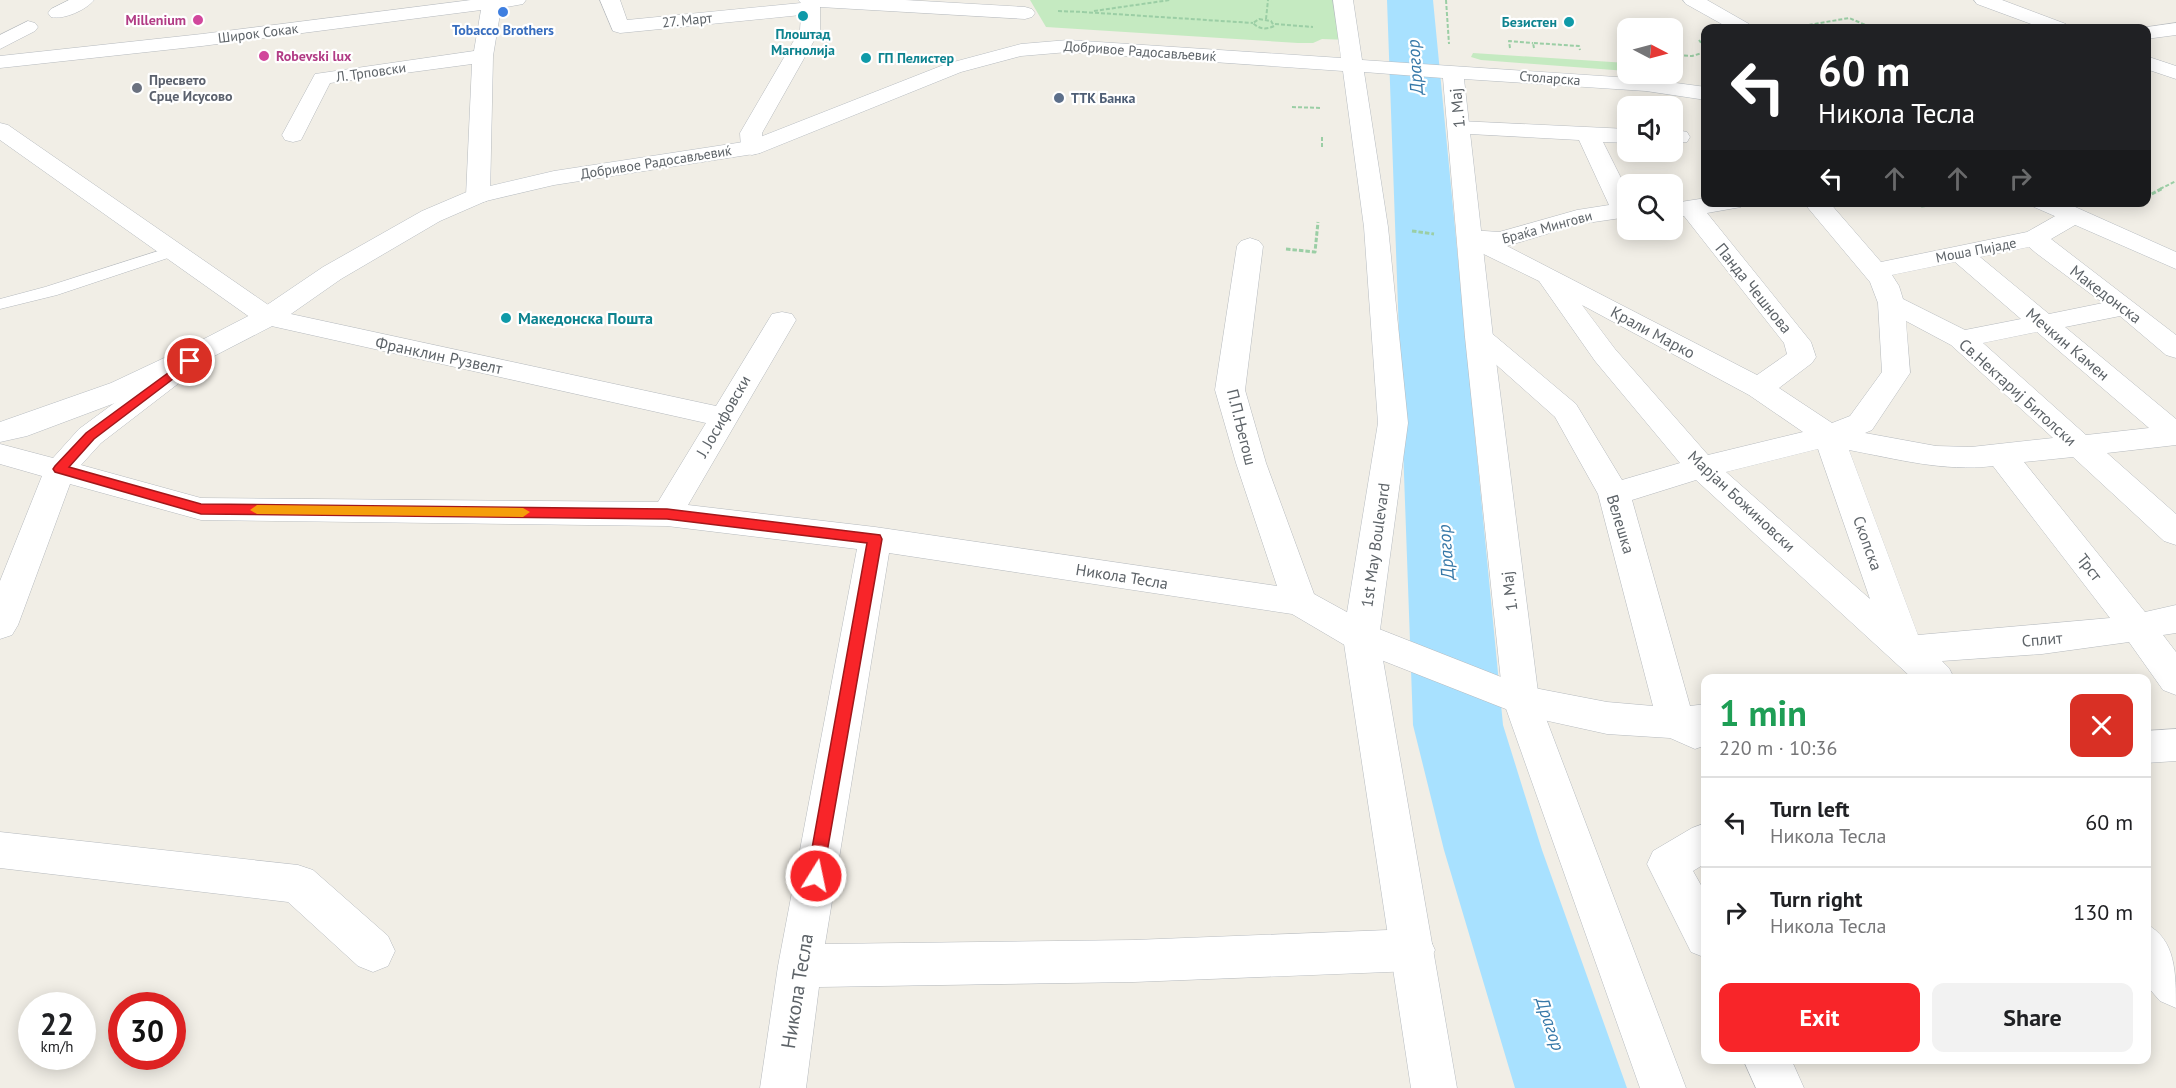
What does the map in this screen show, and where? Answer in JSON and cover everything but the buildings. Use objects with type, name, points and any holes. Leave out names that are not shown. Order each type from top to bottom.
[{"type":"street","points":[[0,43],[45,14],[84,0]]},
{"type":"street","name":"Широк Сокак","points":[[0,62],[202,40],[516,0]]},
{"type":"street","name":"27. Март","points":[[610,0],[620,27],[810,8]]},
{"type":"street","name":"1st May Boulevard","points":[[1343,0],[1376,227],[1393,423],[1361,637],[1434,1088]]},
{"type":"street","points":[[1693,0],[1735,24]]},
{"type":"street","points":[[1984,0],[2047,24]]},
{"type":"street","points":[[477,196],[483,56],[492,3]]},
{"type":"street","points":[[752,148],[751,133],[810,8],[1025,13]]},
{"type":"street","points":[[2151,32],[2176,29]]},
{"type":"street","name":"Добривое Радосављевиќ","points":[[0,432],[16,429],[121,390],[206,349],[268,317],[332,273],[431,216],[477,196],[554,178],[752,148],[965,63],[1016,49],[1045,45],[1068,46],[1382,67]]},
{"type":"street","name":"Л. Трповски","points":[[293,135],[322,78],[483,56]]},
{"type":"street","points":[[2151,64],[2176,73]]},
{"type":"street","name":"Столарска","points":[[1382,67],[1448,65],[1646,85],[1701,93]]},
{"type":"street","name":"1. Мај","points":[[1448,65],[1459,128],[1479,337],[1503,692],[1663,1088]]},
{"type":"street","name":"Столарска","points":[[1646,85],[1701,81]]},
{"type":"street","points":[[1459,128],[1617,136]]},
{"type":"street","name":"Франклин Рузвелт","points":[[0,130],[268,317],[722,417]]},
{"type":"street","name":"Браќа Мингови","points":[[1587,135],[1617,193]]},
{"type":"street","points":[[1683,210],[1701,207]]},
{"type":"street","points":[[1614,494],[1701,467],[1829,436],[1861,423],[1896,373],[1892,303],[1886,286],[1819,207]]},
{"type":"street","points":[[2054,207],[2176,261]]},
{"type":"street","name":"Браќа Мингови","points":[[1470,238],[1500,240],[1577,217],[1617,211]]},
{"type":"street","name":"Панда Чешнова","points":[[1683,211],[1797,342],[1802,357],[1759,388]]},
{"type":"street","name":"Моша Пијаде","points":[[1874,271],[2036,238],[2073,216]]},
{"type":"street","name":"Крали Марко","points":[[1470,238],[1547,275],[1759,388],[1829,436]]},
{"type":"street","name":"Македонска","points":[[2036,238],[2045,248],[2125,307],[2176,349]]},
{"type":"street","name":"П.П.Његош","points":[[1250,246],[1230,390],[1251,463],[1300,602]]},
{"type":"street","name":"Мечкин Камен","points":[[1960,253],[2176,435]]},
{"type":"street","name":"Марјан Божиновски","points":[[1547,275],[1605,355],[1701,467],[1932,674]]},
{"type":"street","name":"Св.Нектариј Битолски","points":[[1892,303],[1960,339],[2176,533]]},
{"type":"street","points":[[1960,339],[2125,307]]},
{"type":"street","name":"Ј. Јосифовски","points":[[667,514],[722,417],[782,320]]},
{"type":"street","name":"Велешка","points":[[1479,337],[1566,411],[1614,494],[1696,727]]},
{"type":"street","points":[[0,625],[60,469],[90,436],[206,349]]},
{"type":"street","points":[[1829,436],[1936,456],[1971,458],[2176,435]]},
{"type":"street","name":"Скопска","points":[[1829,436],[1906,650]]},
{"type":"street","name":"Никола Тесла","points":[[0,454],[201,509],[667,514],[875,539],[1300,602],[1361,637],[1503,692],[1607,718],[1696,727]]},
{"type":"street","name":"Трст","points":[[2002,456],[2138,628],[2176,680]]},
{"type":"street","name":"Никола Тесла","points":[[783,1088],[800,966],[875,539]]},
{"type":"street","name":"Сплит","points":[[1906,650],[2098,634],[2176,619]]},
{"type":"street","points":[[2151,747],[2176,745]]},
{"type":"street","points":[[1701,844],[1668,864],[1701,929]]},
{"type":"street","points":[[0,850],[298,884],[373,951]]},
{"type":"street","points":[[800,966],[1134,962],[1413,950]]},
{"type":"street","points":[[1769,1064],[1781,1088]]},
{"type":"lane","points":[[0,304],[51,291],[174,251]]},
{"type":"path","points":[[1083,12],[1170,0]]},
{"type":"path","points":[[1266,19],[1268,0]]},
{"type":"path","points":[[1446,0],[1448,65]]},
{"type":"path","points":[[1057,11],[1253,23],[1265,28],[1271,28],[1275,24]]},
{"type":"path","points":[[1814,24],[1849,18],[1863,24]]},
{"type":"path","points":[[1253,23],[1258,19],[1266,19],[1275,24],[1321,27]]},
{"type":"path","points":[[1697,37],[1701,43]]},
{"type":"path","points":[[1509,41],[1579,46]]},
{"type":"path","points":[[1533,43],[1535,54]]},
{"type":"path","points":[[1683,56],[1701,53]]},
{"type":"path","points":[[1292,107],[1322,108]]},
{"type":"path","points":[[1322,137],[1322,147]]},
{"type":"path","points":[[2151,194],[2176,181]]},
{"type":"path","points":[[1250,246],[1315,252],[1318,222]]},
{"type":"path","points":[[1406,231],[1437,234]]},
{"type":"green space","points":[[1030,0],[1343,0],[1349,40],[1322,39],[1313,43],[1298,43],[1046,27]]},
{"type":"green space","points":[[1473,53],[1617,62],[1617,70],[1481,60],[1471,57]]},
{"type":"waterway","name":"Драгор","points":[[1410,0],[1458,725],[1493,850],[1571,1088]]},
{"type":"slow traffic","points":[[257,510],[523,512]]},
{"type":"place","name":"Tobacco Brothers","points":[[503,12]]},
{"type":"place","name":"Плоштад Магнолија","points":[[803,16]]},
{"type":"place","name":"Millenium","points":[[198,20]]},
{"type":"place","name":"Безистен","points":[[1569,22]]},
{"type":"place","name":"Robevski lux","points":[[264,56]]},
{"type":"place","name":"ГП Пелистер","points":[[866,58]]},
{"type":"place","name":"Пресвето Срце Исусово","points":[[137,88]]},
{"type":"place","name":"ТТК Банка","points":[[1059,98]]},
{"type":"place","name":"Македонска Пошта","points":[[506,318]]},
{"type":"route","points":[[190,361],[90,436],[60,469],[201,509],[667,514],[875,539],[816,876]]}]
